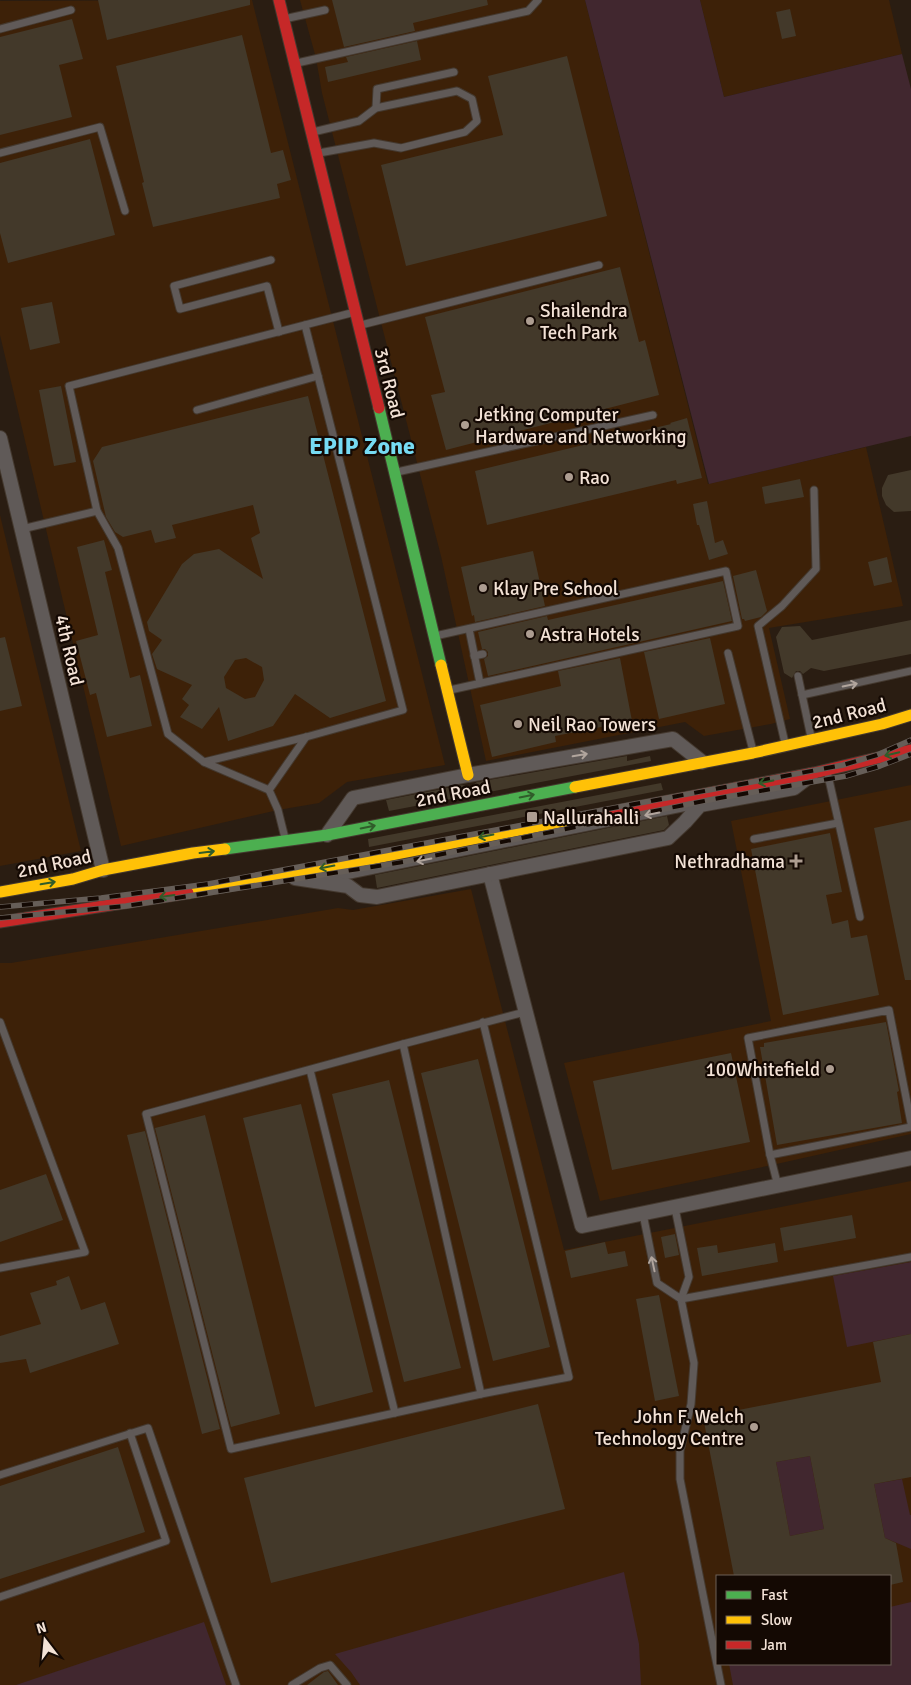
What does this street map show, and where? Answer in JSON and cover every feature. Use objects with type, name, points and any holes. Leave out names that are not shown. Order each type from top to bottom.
[{"type":"main road","name":"3rd Road","points":[[279,0],[468,775]]},
{"type":"main road","name":"2nd Road","points":[[0,892],[73,879],[103,870],[193,853],[327,835],[702,762],[753,754],[812,740],[868,731],[911,715]]},
{"type":"main road","points":[[0,922],[284,876],[820,772],[872,755],[911,750]]},
{"type":"street","name":"4th Road","points":[[0,438],[103,870]]},
{"type":"street","points":[[327,835],[354,798],[468,775],[673,739],[702,762]]},
{"type":"street","points":[[284,876],[348,886],[360,894],[377,897],[668,838],[700,805],[794,788],[820,772]]},
{"type":"street","points":[[490,874],[582,1226],[911,1158]]},
{"type":"lane","points":[[294,63],[528,11],[538,0]]},
{"type":"lane","points":[[0,29],[71,10]]},
{"type":"lane","points":[[284,19],[326,10]]},
{"type":"lane","points":[[376,108],[377,89],[454,72]]},
{"type":"lane","points":[[311,132],[359,121],[376,108],[457,91],[472,99],[477,121],[464,132],[401,148],[374,143],[316,154]]},
{"type":"lane","points":[[0,153],[100,127],[124,211]]},
{"type":"lane","points":[[271,260],[174,286],[180,309],[267,286],[279,332]]},
{"type":"lane","points":[[358,325],[599,265]]},
{"type":"lane","points":[[286,842],[278,810],[269,790],[204,762],[168,734],[118,548],[97,511],[69,386],[355,312]]},
{"type":"lane","points":[[204,762],[403,710],[305,325]]},
{"type":"lane","points":[[197,410],[318,376]]},
{"type":"lane","points":[[394,473],[653,415]]},
{"type":"lane","points":[[786,746],[758,626],[782,606],[816,569],[814,490]]},
{"type":"lane","points":[[22,529],[97,511]]},
{"type":"lane","points":[[434,636],[726,571],[738,626],[447,691]]},
{"type":"lane","points":[[468,628],[480,684]]},
{"type":"lane","points":[[728,652],[753,754]]},
{"type":"lane","points":[[474,656],[483,654]]},
{"type":"lane","points":[[802,695],[911,671]]},
{"type":"lane","points":[[798,676],[812,740]]},
{"type":"lane","points":[[269,790],[306,736]]},
{"type":"lane","points":[[820,772],[838,823],[860,917]]},
{"type":"lane","points":[[319,881],[700,805]]},
{"type":"lane","points":[[754,839],[838,823]]},
{"type":"lane","points":[[770,1155],[911,1125],[889,1010],[748,1038],[770,1155],[778,1186]]},
{"type":"lane","points":[[483,1022],[569,1377],[231,1448],[146,1114],[483,1022],[525,1012]]},
{"type":"lane","points":[[0,1022],[86,1252],[0,1268]]},
{"type":"lane","points":[[403,1044],[481,1394]]},
{"type":"lane","points":[[310,1070],[395,1413]]},
{"type":"lane","points":[[675,1208],[689,1277],[681,1299],[694,1363],[691,1404],[680,1452],[680,1479],[716,1656]]},
{"type":"lane","points":[[643,1214],[657,1283],[681,1299],[911,1257]]},
{"type":"lane","points":[[0,1476],[148,1428],[236,1685]]},
{"type":"lane","points":[[0,1597],[166,1541],[130,1433]]},
{"type":"lane","points":[[292,1685],[320,1668],[330,1665],[348,1685]]},
{"type":"lane","points":[[718,1665],[722,1685]]},
{"type":"shaded area","points":[[252,0],[445,765],[347,782],[319,803],[278,810],[121,846],[0,335],[0,1]]},
{"type":"shaded area","points":[[300,0],[585,0],[708,484],[866,447],[903,606],[769,628],[790,719],[704,736],[685,722],[486,761],[441,556],[322,93],[316,58]]},
{"type":"shaded area","points":[[585,0],[700,0],[724,97],[902,54],[911,89],[911,436],[709,484]]},
{"type":"shaded area","points":[[700,0],[889,0],[902,54],[724,97]]},
{"type":"shaded area","points":[[0,515],[81,851],[0,866]]},
{"type":"shaded area","points":[[911,785],[911,1134],[600,1201],[564,1063],[771,1021],[731,821]]},
{"type":"shaded area","points":[[471,889],[564,1250],[911,1181],[911,1685],[0,1685],[0,963],[11,963],[338,908],[353,910]]},
{"type":"shaded area","points":[[911,1262],[911,1334],[847,1347],[833,1276]]},
{"type":"shaded area","points":[[810,1456],[824,1529],[790,1536],[776,1462]]},
{"type":"shaded area","points":[[902,1479],[911,1515],[911,1549],[885,1538],[874,1484]]},
{"type":"shaded area","points":[[624,1572],[639,1644],[641,1685],[360,1685],[335,1654]]},
{"type":"shaded area","points":[[911,1602],[911,1685],[733,1685],[729,1665],[891,1665],[891,1607]]},
{"type":"shaded area","points":[[204,1622],[226,1685],[16,1685]]},
{"type":"building","points":[[98,0],[250,0],[250,5],[107,40]]},
{"type":"building","points":[[332,0],[487,0],[488,5],[413,23],[415,31],[344,47]]},
{"type":"building","points":[[790,9],[796,36],[782,39],[776,12]]},
{"type":"building","points":[[72,19],[83,59],[59,65],[72,117],[0,135],[0,37]]},
{"type":"building","points":[[242,35],[271,153],[283,150],[291,180],[277,184],[280,198],[153,227],[116,66]]},
{"type":"building","points":[[417,41],[421,60],[328,82],[325,67],[348,62],[346,57]]},
{"type":"building","points":[[567,56],[607,216],[406,266],[381,165],[503,135],[488,76]]},
{"type":"building","points":[[90,139],[115,235],[8,263],[0,233],[0,163]]},
{"type":"building","points":[[620,267],[639,342],[645,340],[659,395],[446,450],[431,395],[445,392],[425,317]]},
{"type":"building","points":[[52,302],[60,343],[30,350],[21,308]]},
{"type":"building","points":[[61,386],[76,462],[54,466],[39,390]]},
{"type":"building","points":[[308,396],[386,701],[330,718],[295,694],[273,726],[228,741],[219,707],[202,729],[180,717],[189,705],[182,699],[192,685],[157,669],[152,654],[162,640],[149,631],[147,622],[182,564],[194,554],[219,549],[263,579],[251,538],[260,533],[253,505],[172,525],[176,538],[155,543],[151,530],[123,537],[115,532],[106,517],[93,461],[102,447]],"holes":[[[246,658],[262,667],[264,680],[255,697],[245,699],[226,688],[224,677],[235,660]]]},
{"type":"building","name":"Rao","points":[[687,418],[702,478],[677,484],[676,480],[487,525],[475,471],[671,424]]},
{"type":"building","points":[[911,470],[911,511],[894,512],[886,505],[882,496],[882,488],[888,475]]},
{"type":"building","points":[[800,479],[804,497],[765,504],[762,487]]},
{"type":"building","points":[[707,501],[715,543],[723,540],[728,554],[709,560],[699,525],[697,525],[693,504]]},
{"type":"building","points":[[104,540],[112,570],[105,572],[130,678],[140,675],[152,726],[107,737],[96,693],[90,695],[76,641],[98,635],[77,547]]},
{"type":"building","points":[[533,551],[545,606],[475,622],[461,567]]},
{"type":"building","points":[[887,557],[892,582],[874,586],[868,562]]},
{"type":"building","points":[[756,570],[767,611],[761,617],[745,621],[742,619],[733,576]]},
{"type":"building","points":[[723,581],[732,621],[488,676],[484,659],[488,656],[488,652],[482,649],[478,632],[547,616],[548,620]]},
{"type":"building","points":[[911,620],[911,654],[824,671],[811,668],[803,674],[800,671],[796,671],[792,678],[784,673],[776,637],[782,627],[800,626],[812,640]]},
{"type":"building","points":[[5,637],[22,706],[0,711],[0,638]]},
{"type":"building","points":[[710,638],[725,704],[659,719],[644,652]]},
{"type":"building","points":[[620,658],[632,721],[555,736],[556,742],[492,757],[480,705],[561,686],[558,671]]},
{"type":"building","points":[[627,756],[627,761],[650,756],[651,761],[389,811],[386,800],[462,785],[470,787],[477,782]]},
{"type":"building","points":[[661,783],[663,790],[369,847],[368,839]]},
{"type":"building","points":[[667,816],[669,825],[664,830],[377,888],[375,875]]},
{"type":"building","points":[[911,820],[911,980],[905,980],[874,828]]},
{"type":"building","points":[[830,833],[842,892],[826,895],[832,924],[848,920],[851,938],[867,935],[879,995],[783,1015],[751,849]]},
{"type":"building","name":"100Whitefield","points":[[886,1022],[899,1091],[897,1092],[902,1123],[777,1145],[760,1047],[764,1047],[764,1043]]},
{"type":"building","name":"100Whitefield","points":[[731,1053],[750,1142],[612,1170],[593,1081]]},
{"type":"building","points":[[478,1059],[550,1347],[493,1361],[421,1073]]},
{"type":"building","points":[[389,1080],[461,1368],[404,1382],[332,1094]]},
{"type":"building","points":[[301,1104],[373,1392],[315,1407],[243,1118]]},
{"type":"building","points":[[205,1115],[280,1414],[231,1427],[155,1128]]},
{"type":"building","points":[[145,1131],[220,1429],[202,1434],[127,1135]]},
{"type":"building","points":[[46,1174],[63,1220],[0,1242],[0,1190]]},
{"type":"building","points":[[852,1215],[856,1238],[784,1251],[780,1228]]},
{"type":"building","points":[[675,1234],[679,1255],[665,1258],[661,1237]]},
{"type":"building","points":[[605,1242],[608,1254],[625,1251],[628,1266],[571,1278],[565,1251]]},
{"type":"building","points":[[775,1243],[778,1262],[702,1276],[697,1248],[717,1245],[718,1253]]},
{"type":"building","points":[[69,1276],[81,1310],[105,1302],[119,1344],[30,1373],[26,1359],[0,1363],[0,1336],[41,1324],[30,1293],[57,1285],[56,1281]]},
{"type":"building","points":[[659,1295],[679,1396],[655,1401],[636,1299]]},
{"type":"building","points":[[911,1334],[911,1477],[874,1484],[885,1538],[896,1543],[903,1582],[891,1585],[891,1575],[734,1575],[703,1417],[881,1382],[873,1342]],"holes":[[[810,1456],[824,1529],[790,1536],[776,1462]]]},
{"type":"building","points":[[538,1404],[565,1509],[271,1583],[244,1478]]},
{"type":"building","points":[[118,1447],[145,1532],[0,1579],[0,1486]]},
{"type":"building","points":[[328,1671],[338,1685],[307,1685],[324,1672]]},
{"type":"railway","points":[[0,907],[101,898],[208,884],[843,765],[877,755],[911,740]]},
{"type":"railway","points":[[0,918],[126,906],[403,862],[714,799],[846,776],[911,754]]},
{"type":"traffic: fast","points":[[379,408],[441,665]]},
{"type":"traffic: fast","points":[[225,849],[327,835],[575,787]]},
{"type":"traffic: slow","points":[[441,665],[468,775]]},
{"type":"traffic: slow","points":[[575,787],[753,753],[882,724],[911,715]]},
{"type":"traffic: slow","points":[[188,893],[585,817]]},
{"type":"traffic: slow","points":[[0,892],[73,879],[103,870],[225,849]]},
{"type":"traffic: jam","points":[[279,0],[379,408]]},
{"type":"traffic: jam","points":[[585,817],[814,773],[911,750]]},
{"type":"traffic: jam","points":[[0,922],[188,893]]},
{"type":"place","name":"Shailendra Tech Park","points":[[530,321]]},
{"type":"place","name":"Jetking Computer Hardware and Networking","points":[[465,425]]},
{"type":"place","name":"Rao","points":[[569,477]]},
{"type":"place","name":"Klay Pre School","points":[[483,588]]},
{"type":"place","name":"Astra Hotels","points":[[530,634]]},
{"type":"place","name":"Neil Rao Towers","points":[[518,724]]},
{"type":"place","name":"Nallurahalli","points":[[532,817]]},
{"type":"place","name":"Nethradhama","points":[[796,861]]},
{"type":"place","name":"100Whitefield","points":[[830,1069]]},
{"type":"place","name":"John F. Welch Technology Centre","points":[[754,1427]]},
{"type":"district","name":"EPIP Zone","points":[[362,446]]}]
